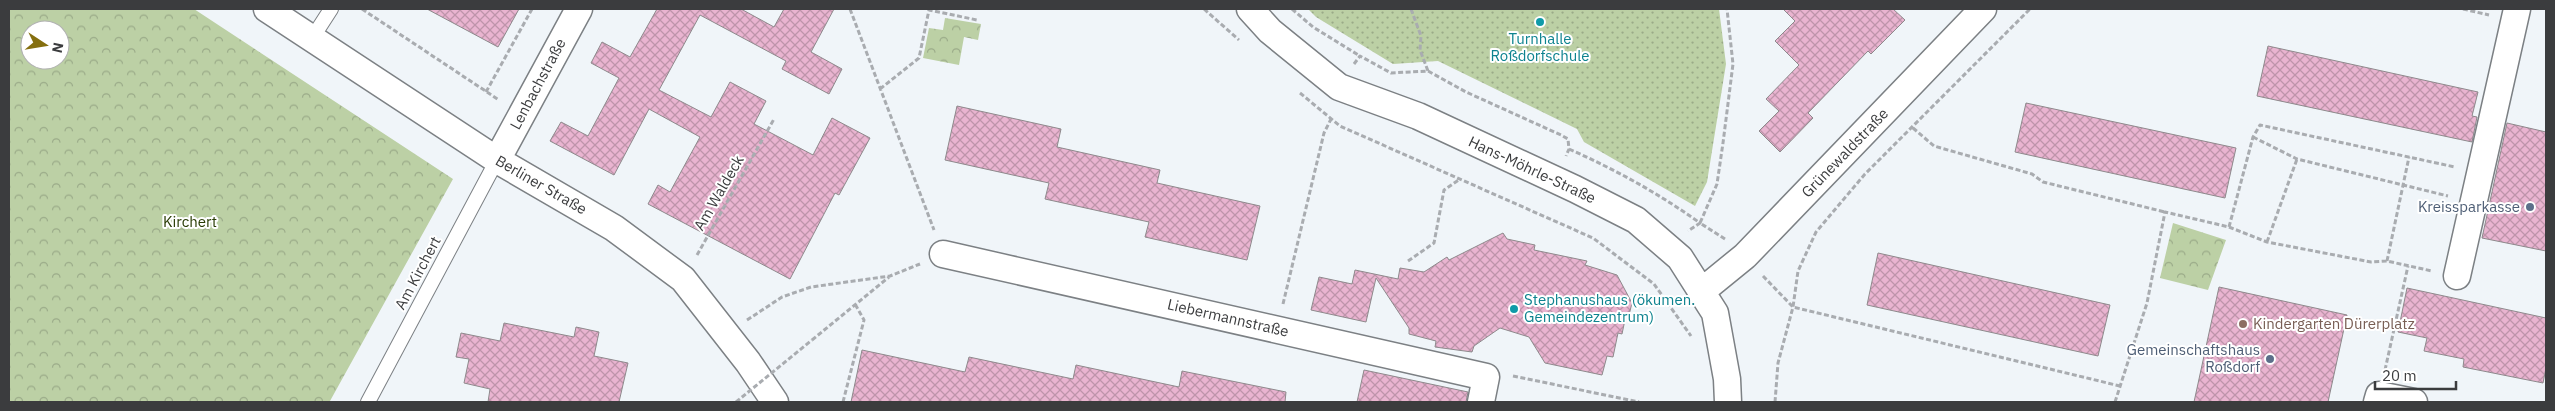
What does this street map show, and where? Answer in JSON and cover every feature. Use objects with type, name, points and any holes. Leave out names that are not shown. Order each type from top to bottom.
[{"type":"street","name":"Berliner Straße","points":[[268,9],[311,40],[497,160],[614,228],[683,279],[748,362],[775,402]]},
{"type":"street","name":"Lenbachstraße","points":[[497,160],[579,9]]},
{"type":"street","name":"Hans-Möhrle-Straße","points":[[1250,9],[1270,31],[1339,88],[1409,112],[1556,180],[1636,220],[1680,258],[1715,313],[1727,379],[1728,402]]},
{"type":"street","name":"Grünewaldstraße","points":[[1702,292],[1745,256],[1983,9]]},
{"type":"street","points":[[2457,276],[2517,9]]},
{"type":"street","name":"Liebermannstraße","points":[[943,254],[1486,377]]},
{"type":"street","points":[[1481,402],[1486,377]]},
{"type":"street","points":[[2378,399],[2414,402]]},
{"type":"lane","points":[[311,40],[331,9]]},
{"type":"lane","name":"Am Kirchert","points":[[368,401],[497,160]]},
{"type":"path","points":[[362,9],[522,115]]},
{"type":"path","points":[[486,92],[532,9]]},
{"type":"path","points":[[850,9],[943,254]]},
{"type":"path","points":[[1204,9],[1246,47]]},
{"type":"path","points":[[1292,9],[1313,27],[1360,56],[1391,72],[1428,71],[1466,92],[1548,128],[1568,139],[1569,149],[1556,180]]},
{"type":"path","points":[[1411,9],[1421,36],[1420,50],[1428,71]]},
{"type":"path","points":[[1727,9],[1733,64],[1724,143],[1718,184],[1700,223],[1731,243],[1792,307],[2120,386]]},
{"type":"path","points":[[1775,402],[1778,363],[1792,307],[1798,272],[1816,232],[1865,174],[2030,9]]},
{"type":"path","points":[[880,89],[919,58],[929,10],[977,20]]},
{"type":"path","points":[[1339,88],[1360,56]]},
{"type":"path","points":[[1298,92],[1340,126],[1593,238],[1654,284],[1692,338]]},
{"type":"path","name":"Am Waldeck","points":[[683,279],[774,119]]},
{"type":"path","points":[[1278,329],[1324,133],[1331,119]]},
{"type":"path","points":[[2229,228],[2253,138],[2260,125],[2480,172]]},
{"type":"path","points":[[1912,128],[1934,146],[2032,174],[2043,182],[2229,228],[2267,242],[2371,262],[2387,261],[2457,276]]},
{"type":"path","points":[[2253,138],[2297,159],[2474,202]]},
{"type":"path","points":[[2387,261],[2409,157]]},
{"type":"path","points":[[2267,242],[2297,159]]},
{"type":"path","points":[[1408,261],[1434,242],[1444,190],[1460,179]]},
{"type":"path","points":[[2115,402],[2147,303],[2165,212]]},
{"type":"path","points":[[2378,399],[2408,266]]},
{"type":"path","points":[[725,334],[782,297],[811,287],[890,276],[736,402]]},
{"type":"path","points":[[843,402],[864,320],[855,304]]},
{"type":"path","points":[[1486,377],[1503,374],[1639,402]]},
{"type":"green space","name":"Kirchert","points":[[9,9],[194,9],[453,179],[330,401],[9,402]]},
{"type":"green space","points":[[1308,9],[1719,9],[1726,64],[1707,182],[1695,206],[1584,142],[1577,129],[1438,61],[1393,64],[1316,17]]},
{"type":"green space","points":[[945,18],[981,24],[978,40],[964,37],[959,65],[923,58],[929,28],[943,30]]},
{"type":"green space","points":[[2173,223],[2226,240],[2208,290],[2160,278]]},
{"type":"building","points":[[427,9],[519,9],[498,47]]},
{"type":"building","points":[[657,9],[741,9],[774,27],[784,9],[834,9],[811,52],[842,69],[829,94],[782,69],[786,61],[700,15],[659,90],[711,117],[730,82],[766,101],[754,124],[813,155],[832,118],[870,138],[839,195],[835,193],[790,279],[648,204],[658,185],[670,192],[700,137],[649,109],[614,175],[550,141],[561,122],[588,136],[619,78],[591,63],[602,42],[630,57]]},
{"type":"building","points":[[1783,9],[1893,9],[1905,20],[1871,54],[1868,51],[1808,113],[1813,118],[1780,152],[1759,131],[1779,111],[1766,99],[1799,65],[1775,41],[1795,21]]},
{"type":"building","points":[[2268,46],[2478,92],[2472,116],[2477,117],[2472,142],[2257,96]]},
{"type":"building","points":[[2026,103],[2236,148],[2225,198],[2015,152]]},
{"type":"building","points":[[957,106],[1061,129],[1057,147],[1160,170],[1157,183],[1260,206],[1247,260],[1145,237],[1149,222],[1045,199],[1049,183],[945,160]]},
{"type":"building","points":[[2507,123],[2546,132],[2546,251],[2482,238]]},
{"type":"building","name":"Stephanushaus (ökumen. Gemeindezentrum)","points":[[1503,233],[1507,239],[1535,245],[1534,250],[1587,261],[1585,265],[1617,275],[1632,303],[1629,315],[1626,315],[1622,334],[1618,333],[1613,357],[1607,356],[1602,375],[1545,363],[1529,337],[1500,328],[1474,346],[1472,352],[1435,347],[1436,341],[1409,334],[1409,328],[1376,278],[1366,322],[1311,310],[1319,277],[1352,284],[1355,270],[1398,279],[1400,268],[1424,272],[1447,257],[1449,260]]},
{"type":"building","points":[[1878,253],[2110,305],[2098,356],[1867,305]]},
{"type":"building","name":"Gemeinschaftshaus Roßdorf","points":[[2219,287],[2347,315],[2328,402],[2194,402]]},
{"type":"building","points":[[2407,288],[2546,318],[2546,368],[2543,383],[2463,367],[2464,359],[2424,351],[2427,338],[2398,332]]},
{"type":"building","points":[[504,323],[574,337],[576,327],[599,332],[594,356],[628,363],[619,402],[488,402],[490,389],[464,383],[469,359],[456,357],[461,333],[500,341]]},
{"type":"building","points":[[862,350],[965,372],[969,357],[1073,379],[1076,365],[1179,387],[1182,371],[1286,392],[1285,402],[851,402]]},
{"type":"building","points":[[1364,370],[1468,392],[1466,402],[1357,402]]},
{"type":"place","name":"Turnhalle Roßdorfschule","points":[[1540,22]]},
{"type":"place","name":"Kreissparkasse","points":[[2530,207]]},
{"type":"place","name":"Stephanushaus (ökumen. Gemeindezentrum)","points":[[1514,309]]},
{"type":"place","name":"Kindergarten Dürerplatz","points":[[2243,324]]},
{"type":"place","name":"Gemeinschaftshaus Roßdorf","points":[[2270,359]]}]
